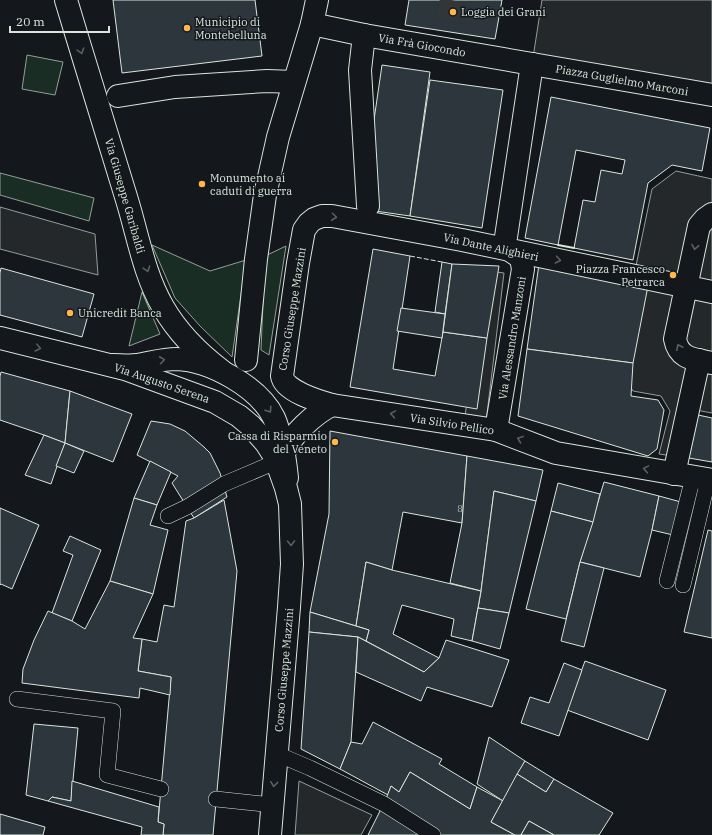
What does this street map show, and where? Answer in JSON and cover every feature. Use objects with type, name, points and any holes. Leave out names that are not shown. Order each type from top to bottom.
[{"type":"street","name":"Via Giuseppe Garibaldi","points":[[66,0],[128,203],[139,245],[153,285],[163,306],[177,329],[196,350],[254,394],[269,410],[277,426],[286,488],[290,504]]},
{"type":"street","points":[[246,360],[256,260],[265,195],[278,137],[312,24],[317,0]]},
{"type":"street","name":"Via Frà Giocondo","points":[[312,24],[364,35],[443,40],[532,64]]},
{"type":"street","points":[[364,35],[360,70],[368,206]]},
{"type":"street","points":[[509,244],[532,64]]},
{"type":"street","name":"Piazza Guglielmo Marconi","points":[[532,64],[712,96]]},
{"type":"street","points":[[118,96],[175,87],[267,80],[294,82]]},
{"type":"street","points":[[697,478],[706,362],[689,358],[682,354],[677,347],[676,339],[699,226],[712,214]]},
{"type":"street","name":"Via Dante Alighieri","points":[[304,233],[306,226],[314,219],[322,216],[332,216],[445,237],[509,244],[686,287]]},
{"type":"street","name":"Corso Giuseppe Mazzini","points":[[304,233],[298,263],[282,376],[284,382],[297,392],[312,399],[332,405]]},
{"type":"street","name":"Via Alessandro Manzoni","points":[[496,430],[523,269],[521,258],[509,244]]},
{"type":"street","points":[[686,287],[712,292]]},
{"type":"street","name":"Via Augusto Serena","points":[[0,338],[110,365],[152,378],[215,402]]},
{"type":"street","name":"Via Augusto Serena","points":[[110,365],[135,365],[160,360],[176,359],[207,365],[231,377]]},
{"type":"street","name":"Via Giuseppe Garibaldi","points":[[231,377],[251,387],[264,388],[274,384],[282,376]]},
{"type":"street","name":"Via Giuseppe Garibaldi","points":[[215,402],[235,413],[251,426],[266,443],[282,457]]},
{"type":"street","points":[[282,457],[288,444],[306,423],[332,405]]},
{"type":"street","name":"Via Silvio Pellico","points":[[332,405],[496,430],[556,453],[697,478]]},
{"type":"street","name":"Corso Giuseppe Mazzini","points":[[270,835],[290,607],[292,564],[290,504]]},
{"type":"lane","points":[[168,516],[187,507],[224,484],[282,457]]},
{"type":"lane","points":[[667,581],[697,478]]},
{"type":"lane","points":[[683,586],[697,478]]},
{"type":"lane","points":[[17,698],[112,711],[107,774],[161,790]]},
{"type":"lane","points":[[277,754],[310,768],[384,804],[433,835]]},
{"type":"lane","points":[[216,799],[272,805]]},
{"type":"green space","points":[[27,55],[63,62],[55,95],[22,89]]},
{"type":"green space","points":[[0,173],[94,198],[89,221],[0,195]]},
{"type":"green space","points":[[152,245],[210,271],[246,260],[232,357],[200,326],[175,298]]},
{"type":"green space","points":[[286,246],[269,355],[261,350],[265,256]]},
{"type":"green space","points":[[142,292],[160,334],[129,346]]},
{"type":"shaded area","points":[[542,0],[712,0],[712,95],[532,64]]},
{"type":"shaded area","name":"Piazza Francesco Petrarca","points":[[676,171],[712,179],[712,413],[696,410],[686,458],[659,454],[670,411],[661,396],[633,391],[616,362],[652,189]]},
{"type":"shaded area","points":[[0,207],[95,234],[98,275],[0,249]]},
{"type":"shaded area","points":[[489,271],[504,273],[486,422],[464,421]]},
{"type":"shaded area","points":[[299,781],[372,815],[361,835],[295,835]]},
{"type":"building","name":"Municipio di Montebelluna","points":[[113,0],[255,0],[262,56],[122,73]]},
{"type":"building","name":"Loggia dei Grani","points":[[409,0],[502,0],[495,39],[405,25]]},
{"type":"building","points":[[382,65],[430,72],[410,216],[361,209]]},
{"type":"building","points":[[430,80],[503,90],[482,228],[410,216]]},
{"type":"building","points":[[551,97],[710,128],[702,171],[672,165],[648,183],[633,260],[574,248],[583,200],[595,202],[601,170],[622,174],[625,160],[576,150],[558,245],[525,238]]},
{"type":"building","points":[[373,249],[410,256],[393,369],[435,376],[443,332],[487,338],[477,409],[350,387]]},
{"type":"building","points":[[442,262],[452,264],[445,314],[435,312]]},
{"type":"building","points":[[452,264],[499,266],[487,338],[443,332]]},
{"type":"building","points":[[539,264],[648,286],[633,363],[527,349]]},
{"type":"building","points":[[1,268],[94,294],[82,337],[0,315]]},
{"type":"building","points":[[401,308],[445,314],[442,338],[397,331]]},
{"type":"building","points":[[527,349],[633,363],[631,396],[658,400],[664,410],[657,449],[648,456],[518,416]]},
{"type":"building","points":[[1,372],[70,391],[65,443],[0,420]]},
{"type":"building","points":[[70,391],[132,414],[113,462],[65,443]]},
{"type":"building","points":[[698,415],[712,418],[712,462],[689,458]]},
{"type":"building","points":[[151,421],[170,424],[185,431],[210,453],[220,473],[227,497],[194,518],[172,483],[178,476],[137,455]]},
{"type":"building","points":[[330,431],[467,456],[462,523],[403,512],[392,570],[366,562],[356,626],[310,612],[329,514]]},
{"type":"building","points":[[44,435],[65,443],[51,484],[25,475]]},
{"type":"building","points":[[65,443],[84,451],[74,473],[56,466]]},
{"type":"building","points":[[467,456],[543,470],[536,501],[494,491],[481,591],[450,583],[462,523]]},
{"type":"building","points":[[150,461],[171,472],[157,505],[134,498]]},
{"type":"building","points":[[604,482],[659,496],[640,577],[580,562]]},
{"type":"building","points":[[558,483],[600,494],[593,522],[551,511]]},
{"type":"building","points":[[494,491],[536,501],[509,613],[478,608]]},
{"type":"building","points":[[659,496],[681,502],[673,535],[652,530]]},
{"type":"building","points":[[134,498],[157,505],[150,525],[168,530],[153,594],[110,581]]},
{"type":"building","points":[[224,500],[237,571],[213,835],[163,835],[164,824],[158,822],[171,677],[138,671],[142,639],[157,642],[164,605],[174,607],[186,521],[194,518]]},
{"type":"building","points":[[0,508],[39,525],[12,589],[1,584],[0,585]]},
{"type":"building","points":[[551,511],[593,522],[580,562],[566,619],[526,609]]},
{"type":"building","points":[[708,530],[712,531],[712,638],[684,632]]},
{"type":"building","points":[[70,536],[101,550],[72,621],[52,613],[73,555],[63,551]]},
{"type":"building","points":[[366,562],[392,570],[481,591],[472,641],[451,636],[454,619],[402,605],[393,634],[439,658],[424,672],[366,641],[369,630],[356,626]]},
{"type":"building","points":[[580,562],[604,568],[584,647],[561,641]]},
{"type":"building","points":[[110,581],[153,594],[133,638],[142,639],[138,671],[171,677],[170,695],[140,688],[139,698],[22,683],[23,669],[34,640],[48,611],[72,621],[85,629]]},
{"type":"building","points":[[478,608],[509,613],[500,649],[472,641]]},
{"type":"building","points":[[310,612],[369,630],[366,641],[358,637],[309,632]]},
{"type":"building","points":[[309,632],[358,637],[351,742],[340,769],[301,749]]},
{"type":"building","points":[[358,637],[424,672],[439,658],[446,640],[509,660],[492,707],[427,687],[421,701],[356,672]]},
{"type":"building","points":[[585,661],[666,690],[648,740],[567,710]]},
{"type":"building","points":[[564,663],[582,670],[559,736],[521,723],[530,697],[549,703]]},
{"type":"building","points":[[373,722],[442,759],[439,764],[477,787],[470,809],[410,772],[399,792],[391,786],[388,795],[340,769],[351,742],[362,744]]},
{"type":"building","points":[[34,724],[78,728],[71,801],[52,797],[48,801],[26,795]]},
{"type":"building","points":[[489,737],[525,761],[503,801],[477,784]]},
{"type":"building","points":[[525,761],[554,779],[546,792],[517,774]]},
{"type":"building","points":[[410,772],[470,809],[477,787],[503,801],[491,822],[515,835],[422,835],[384,804],[391,786],[399,792]]},
{"type":"building","points":[[517,774],[546,792],[554,779],[613,813],[599,835],[554,835],[529,821],[521,835],[515,835],[491,822]]},
{"type":"building","points":[[72,781],[159,807],[158,822],[164,824],[163,835],[141,835],[142,827],[48,801],[52,797],[71,801]]},
{"type":"building","points":[[381,809],[422,835],[368,835]]},
{"type":"building","points":[[0,814],[45,827],[43,835],[0,835]]},
{"type":"building","points":[[529,821],[554,835],[521,835]]},
{"type":"tunnel","points":[[447,20],[451,0]]},
{"type":"fence","points":[[410,256],[442,262]]},
{"type":"wall","points":[[558,245],[574,248]]},
{"type":"place","name":"Loggia dei Grani","points":[[453,12]]},
{"type":"place","name":"Municipio di Montebelluna","points":[[187,28]]},
{"type":"place","name":"Monumento ai caduti di guerra","points":[[202,184]]},
{"type":"place","name":"Piazza Francesco Petrarca","points":[[673,275]]},
{"type":"place","name":"Unicredit Banca","points":[[70,313]]},
{"type":"place","name":"Cassa di Risparmio del Veneto","points":[[335,442]]}]
